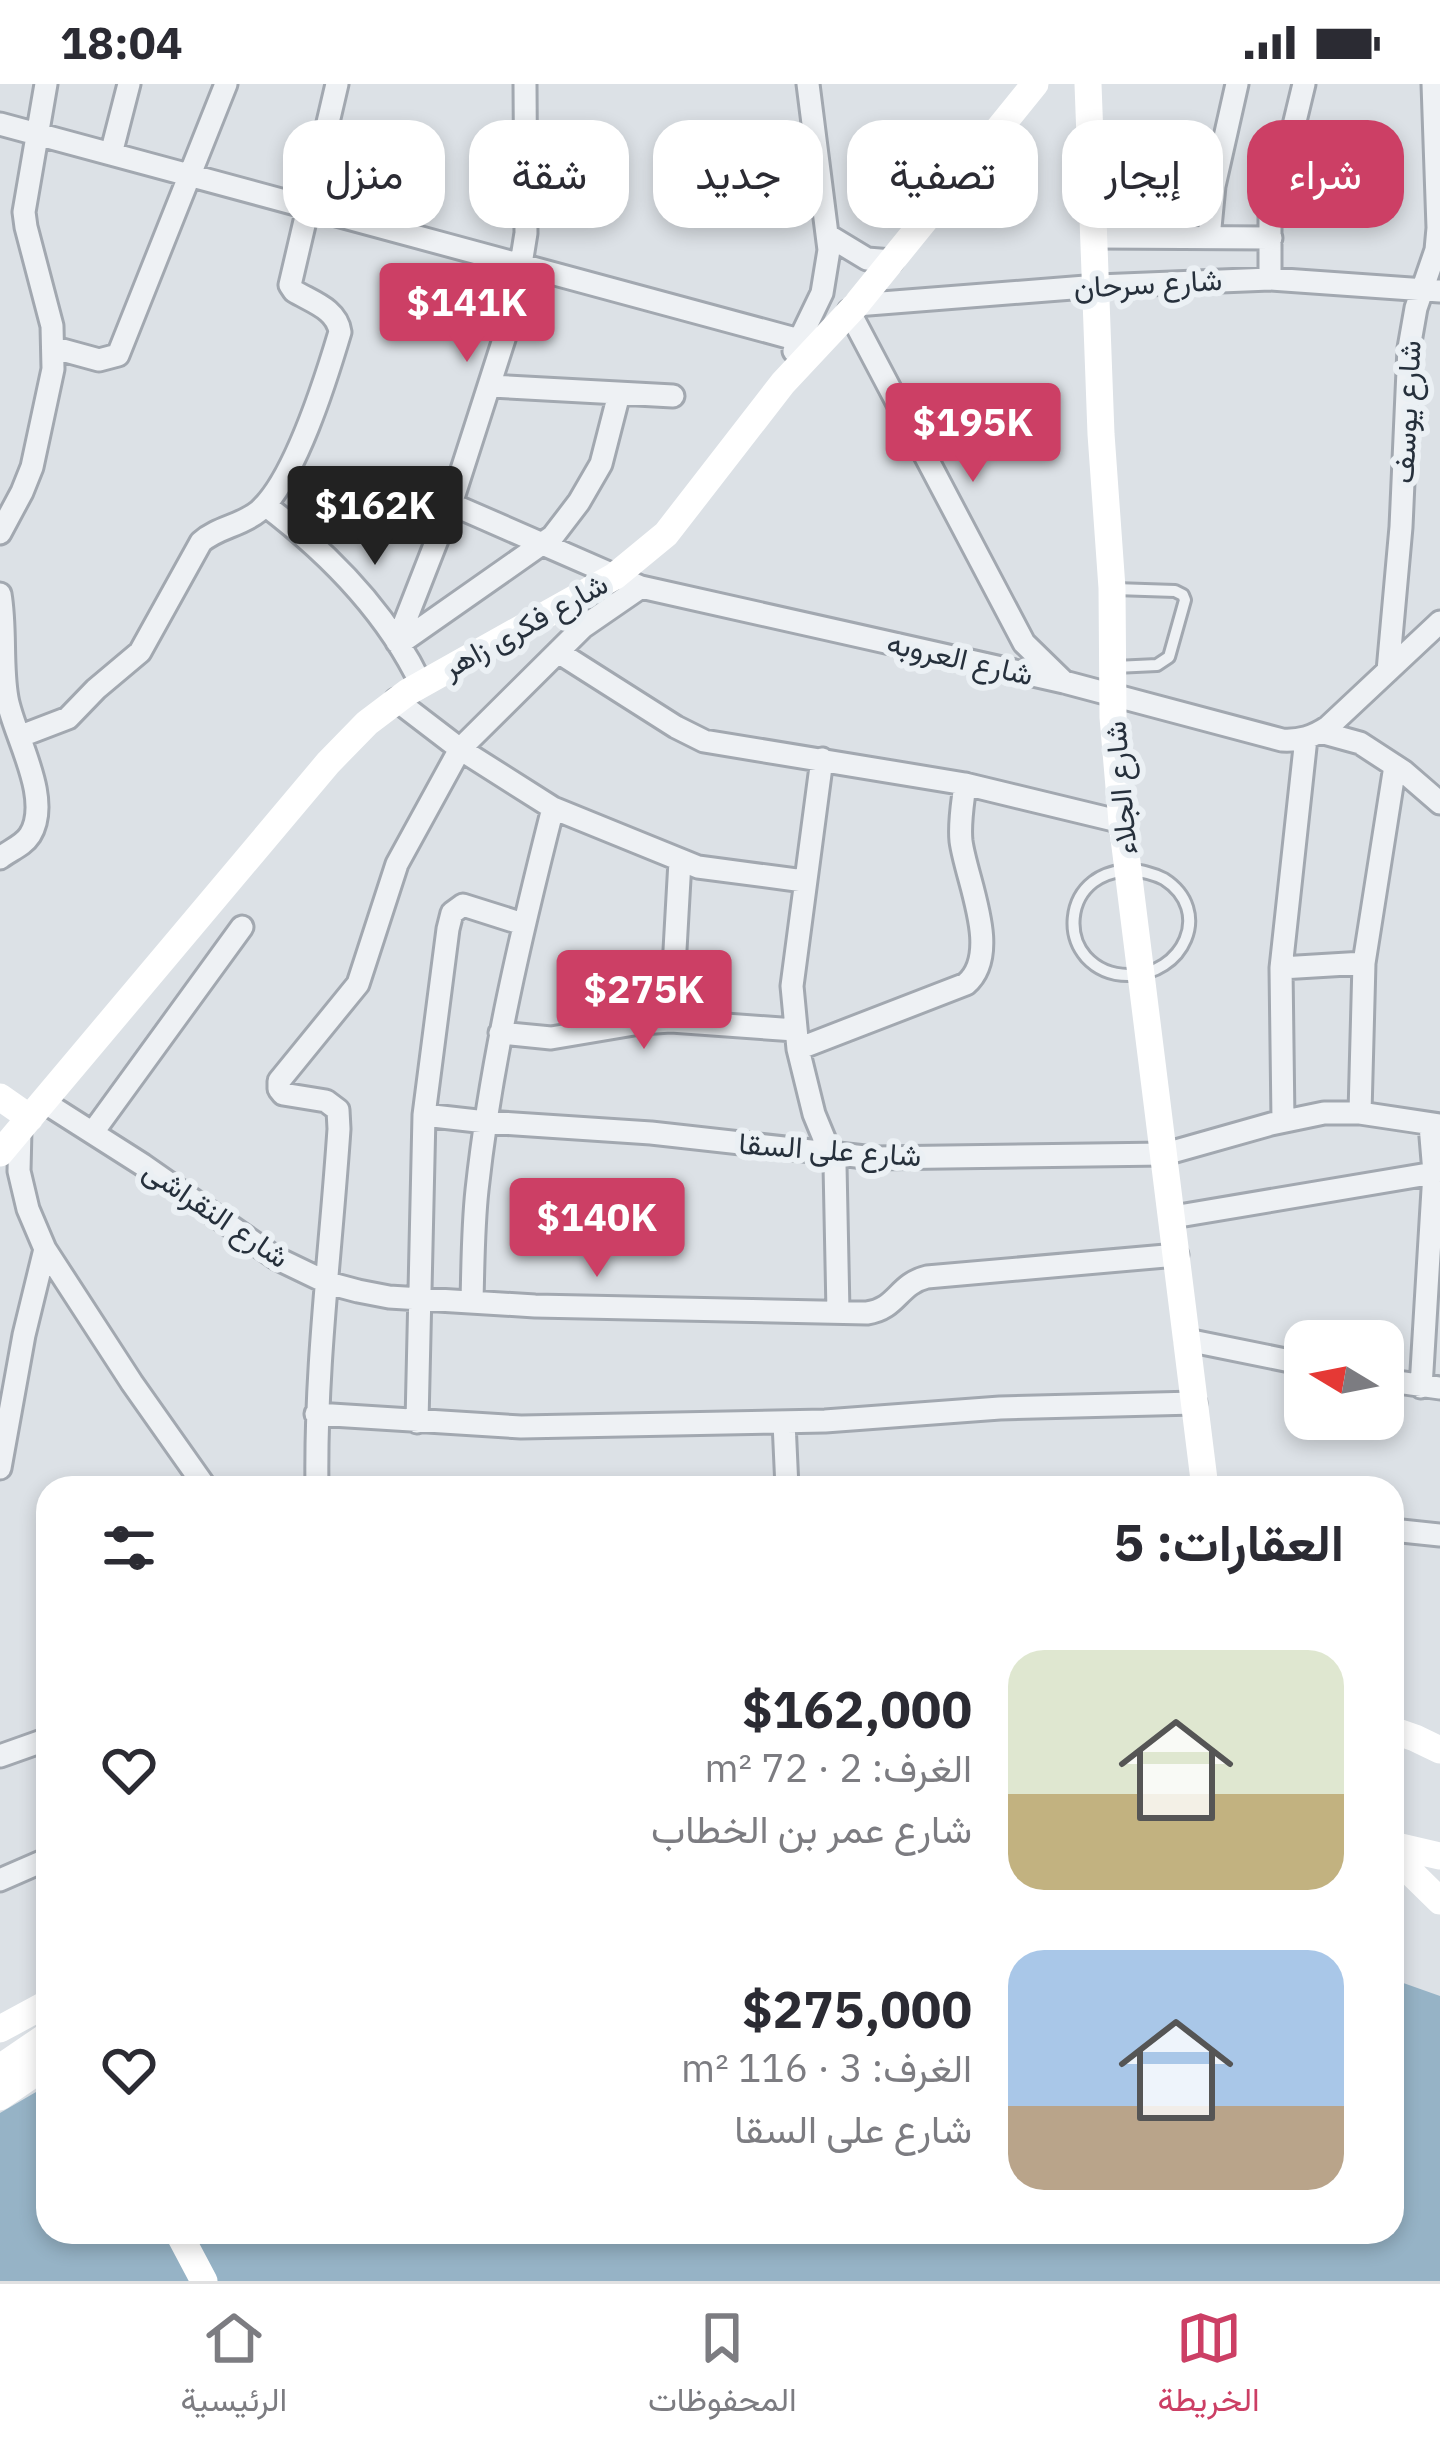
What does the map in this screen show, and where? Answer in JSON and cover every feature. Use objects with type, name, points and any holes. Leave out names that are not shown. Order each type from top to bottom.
[{"type":"street","points":[[0,533],[36,454],[53,369],[52,326],[26,227],[25,199],[46,84]]},
{"type":"street","points":[[111,154],[129,84]]},
{"type":"street","points":[[55,348],[99,360],[118,355],[226,84]]},
{"type":"street","points":[[328,120],[337,84]]},
{"type":"street","points":[[398,643],[451,504],[514,308],[523,267],[527,200],[525,84]]},
{"type":"street","points":[[783,383],[822,293],[828,265],[829,236],[808,84]]},
{"type":"street","name":"شارع فكرى زاهر","points":[[0,1153],[23,1117],[367,723],[421,684],[615,576],[650,549],[1035,84]]},
{"type":"street","name":"شارع الجلاء","points":[[1088,84],[1122,822],[1204,1476]]},
{"type":"street","points":[[1209,238],[1214,187],[1237,84]]},
{"type":"street","points":[[1270,278],[1270,157],[1290,142],[1304,84]]},
{"type":"street","name":"شارع يوسف","points":[[1388,671],[1401,527],[1408,348],[1416,308],[1431,291],[1438,228],[1433,84]]},
{"type":"street","points":[[0,124],[283,201]]},
{"type":"street","points":[[21,736],[68,718],[128,664],[151,636],[201,542],[265,505],[284,477],[313,413],[340,332],[331,313],[290,285],[303,228]]},
{"type":"street","points":[[380,228],[799,340]]},
{"type":"street","points":[[829,236],[859,255],[892,261]]},
{"type":"street","points":[[1095,237],[1271,238]]},
{"type":"street","name":"شارع سرحان","points":[[852,308],[1097,286],[1270,278],[1431,291]]},
{"type":"street","points":[[852,308],[1024,643],[1064,682]]},
{"type":"street","points":[[490,386],[673,396]]},
{"type":"street","points":[[398,643],[553,536],[594,476],[619,394]]},
{"type":"street","name":"شارع العروبه","points":[[451,504],[641,587],[1064,682],[1113,681],[1268,737],[1295,741],[1312,735],[1360,743],[1440,803]]},
{"type":"street","points":[[265,505],[337,568],[398,643],[421,684]]},
{"type":"street","points":[[317,1476],[316,1414],[340,1130],[338,1110],[326,1101],[283,1094],[279,1081],[358,985],[397,864],[460,748],[583,627],[641,587]]},
{"type":"street","points":[[0,594],[7,701],[32,774],[35,821],[25,841],[1,856]]},
{"type":"street","points":[[1282,1121],[1281,968],[1312,735],[1440,622]]},
{"type":"street","points":[[558,652],[704,741],[965,784],[1122,822]]},
{"type":"street","points":[[396,700],[553,808],[698,867],[804,881]]},
{"type":"street","points":[[822,758],[792,986],[797,1039],[837,1186],[838,1312]]},
{"type":"street","points":[[1360,1113],[1364,963],[1395,766]]},
{"type":"street","points":[[500,1033],[550,1038],[670,1021],[797,1039],[966,984],[979,968],[982,945],[960,834],[965,784]]},
{"type":"street","points":[[472,1301],[476,1195],[500,1033],[553,808]]},
{"type":"street","points":[[670,1021],[680,861]]},
{"type":"street","points":[[417,1421],[424,1115],[452,913],[463,905],[523,924]]},
{"type":"street","points":[[93,1132],[242,927]]},
{"type":"street","points":[[1281,968],[1364,963]]},
{"type":"street","points":[[0,1097],[23,1117],[19,1171],[45,1249],[198,1476]]},
{"type":"street","name":"شارع على السقا","points":[[424,1115],[651,1133],[874,1158],[1165,1154],[1324,1113],[1360,1113],[1435,1125]]},
{"type":"street","name":"شارع النقراشى","points":[[23,1117],[93,1132],[276,1258],[358,1292],[575,1307],[880,1311],[907,1285],[927,1277],[1177,1255]]},
{"type":"street","points":[[1430,1388],[1435,1125]]},
{"type":"street","points":[[1173,1217],[1434,1173]]},
{"type":"street","points":[[0,1468],[45,1249]]},
{"type":"street","points":[[1187,1340],[1284,1360]]},
{"type":"street","points":[[316,1414],[521,1427],[784,1422],[1195,1402]]},
{"type":"street","points":[[784,1422],[786,1476]]},
{"type":"street","points":[[1404,1531],[1440,1535]]},
{"type":"street","points":[[1404,1730],[1440,1730]]},
{"type":"street","points":[[1404,1735],[1440,1750]]},
{"type":"street","points":[[0,1756],[36,1742]]},
{"type":"street","points":[[1404,1852],[1440,1856]]},
{"type":"street","points":[[1404,1863],[1440,1901]]},
{"type":"street","points":[[0,1880],[36,1864]]},
{"type":"street","points":[[0,2029],[36,2009]]},
{"type":"street","points":[[0,2068],[36,2043]]},
{"type":"street","points":[[0,2097],[36,2072]]},
{"type":"street","points":[[170,2244],[189,2281]]},
{"type":"street","points":[[184,2244],[204,2281]]},
{"type":"lane","points":[[1112,589],[1175,591],[1185,600],[1169,657],[1113,681]]},
{"type":"lane","points":[[1128,869],[1161,877],[1184,901],[1188,916],[1182,948],[1172,961],[1142,974],[1105,972],[1078,947],[1074,910],[1081,894],[1094,880],[1111,872],[1128,869]]},
{"type":"water","points":[[1404,1983],[1440,1996],[1440,2281],[0,2281],[0,2113],[36,2092],[36,2244],[1404,2244]]}]
